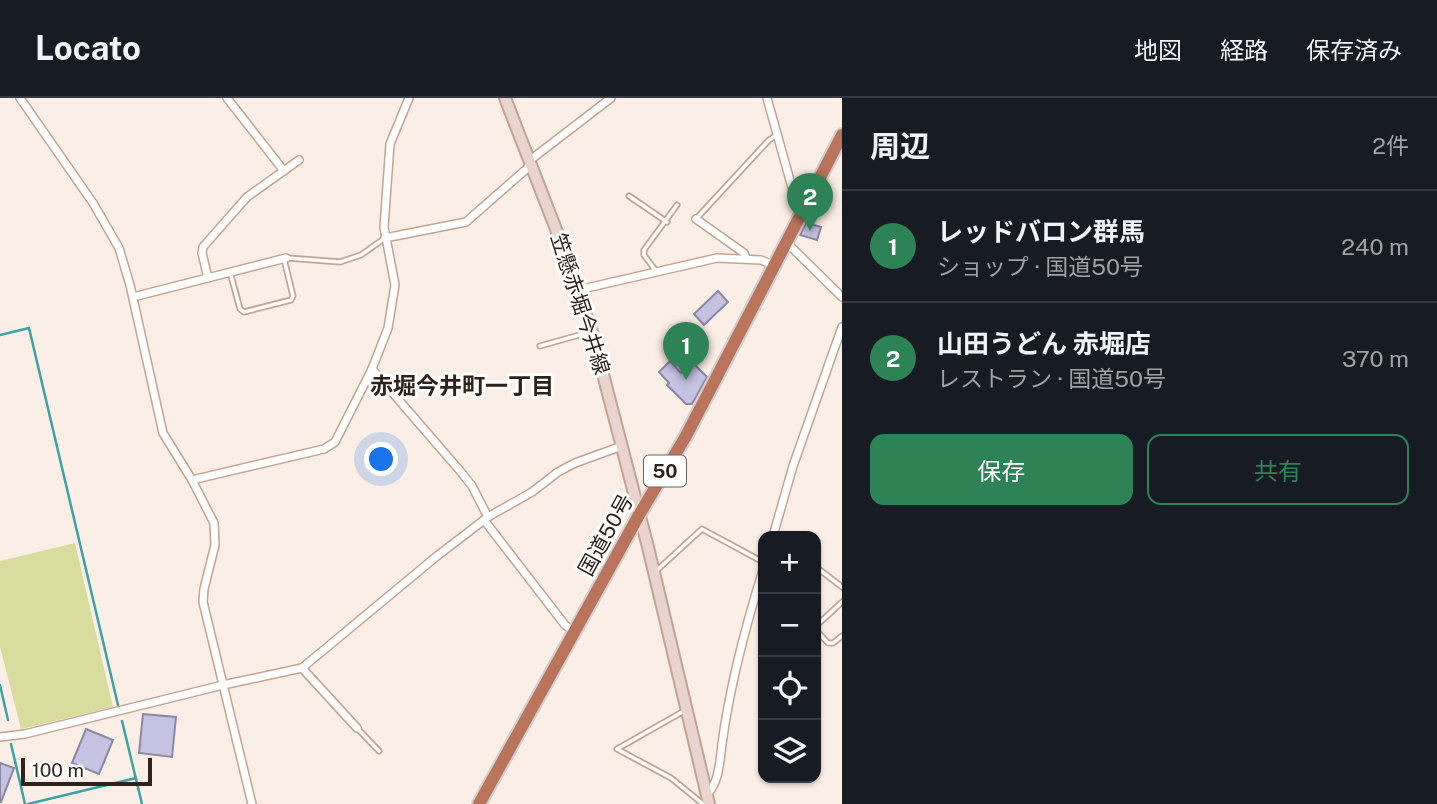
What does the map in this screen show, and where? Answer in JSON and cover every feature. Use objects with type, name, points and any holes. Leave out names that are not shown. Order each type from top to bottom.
[{"type":"highway","name":"国道50号","points":[[479,804],[715,383],[773,265],[842,135]]},
{"type":"main road","name":"笠懸赤堀今井線","points":[[505,98],[592,332],[688,709],[706,801]]},
{"type":"street","points":[[20,98],[107,223],[119,248],[133,297],[163,433],[210,513],[215,533],[203,602],[252,804]]},
{"type":"street","points":[[227,98],[284,171]]},
{"type":"street","points":[[192,480],[333,446],[372,369],[388,328],[395,285],[386,238],[390,144],[409,98]]},
{"type":"street","points":[[386,238],[466,222],[530,163],[611,98]]},
{"type":"street","points":[[767,98],[796,196],[805,204]]},
{"type":"street","points":[[208,278],[202,253],[204,247],[247,197],[299,160]]},
{"type":"street","points":[[696,219],[744,253],[746,258]]},
{"type":"street","points":[[785,242],[842,297]]},
{"type":"street","points":[[578,290],[722,258],[761,260],[773,265]]},
{"type":"street","points":[[133,297],[285,259]]},
{"type":"street","points":[[775,531],[793,466],[842,327]]},
{"type":"street","points":[[372,369],[472,486],[486,519],[565,625],[575,632]]},
{"type":"street","points":[[0,737],[25,734],[302,668],[486,519],[532,492],[558,472],[622,446]]},
{"type":"street","points":[[706,801],[714,787],[729,692],[758,602]]},
{"type":"street","points":[[302,668],[358,728]]},
{"type":"lane","points":[[696,219],[769,140],[777,135]]},
{"type":"lane","points":[[629,196],[667,222]]},
{"type":"lane","points":[[656,271],[644,253],[677,205]]},
{"type":"lane","points":[[230,272],[240,309],[244,312],[291,300],[293,296],[285,259],[340,262],[361,255],[386,238]]},
{"type":"lane","points":[[541,346],[592,332]]},
{"type":"lane","points":[[654,573],[702,528],[758,559]]},
{"type":"lane","points":[[821,571],[842,587]]},
{"type":"lane","points":[[821,620],[842,602]]},
{"type":"lane","points":[[821,635],[828,643],[833,643],[842,636]]},
{"type":"lane","points":[[688,709],[617,749],[671,778],[706,801]]},
{"type":"lane","points":[[358,728],[379,751]]},
{"type":"green space","points":[[75,543],[113,707],[21,729],[0,647],[0,561]]},
{"type":"building","points":[[806,223],[821,227],[817,240],[800,235]]},
{"type":"building","points":[[718,291],[728,302],[704,325],[694,314]]},
{"type":"building","points":[[670,361],[681,373],[692,362],[707,377],[692,404],[686,404],[667,385],[669,383],[659,372]]},
{"type":"building","points":[[143,714],[176,717],[172,757],[139,753]]},
{"type":"building","points":[[86,729],[113,740],[99,774],[72,763]]},
{"type":"building","points":[[0,763],[14,768],[1,802],[0,802]]},
{"type":"waterway","points":[[0,335],[29,328],[118,705]]},
{"type":"waterway","points":[[0,685],[8,720]]},
{"type":"waterway","points":[[122,721],[142,804]]},
{"type":"waterway","points":[[11,744],[25,804]]},
{"type":"waterway","points":[[28,804],[136,778]]},
{"type":"place","name":"山田うどん 赤堀店","points":[[810,231]]},
{"type":"place","name":"レッドバロン群馬","points":[[686,380]]},
{"type":"district","name":"赤堀今井町一丁目","points":[[462,386]]}]
